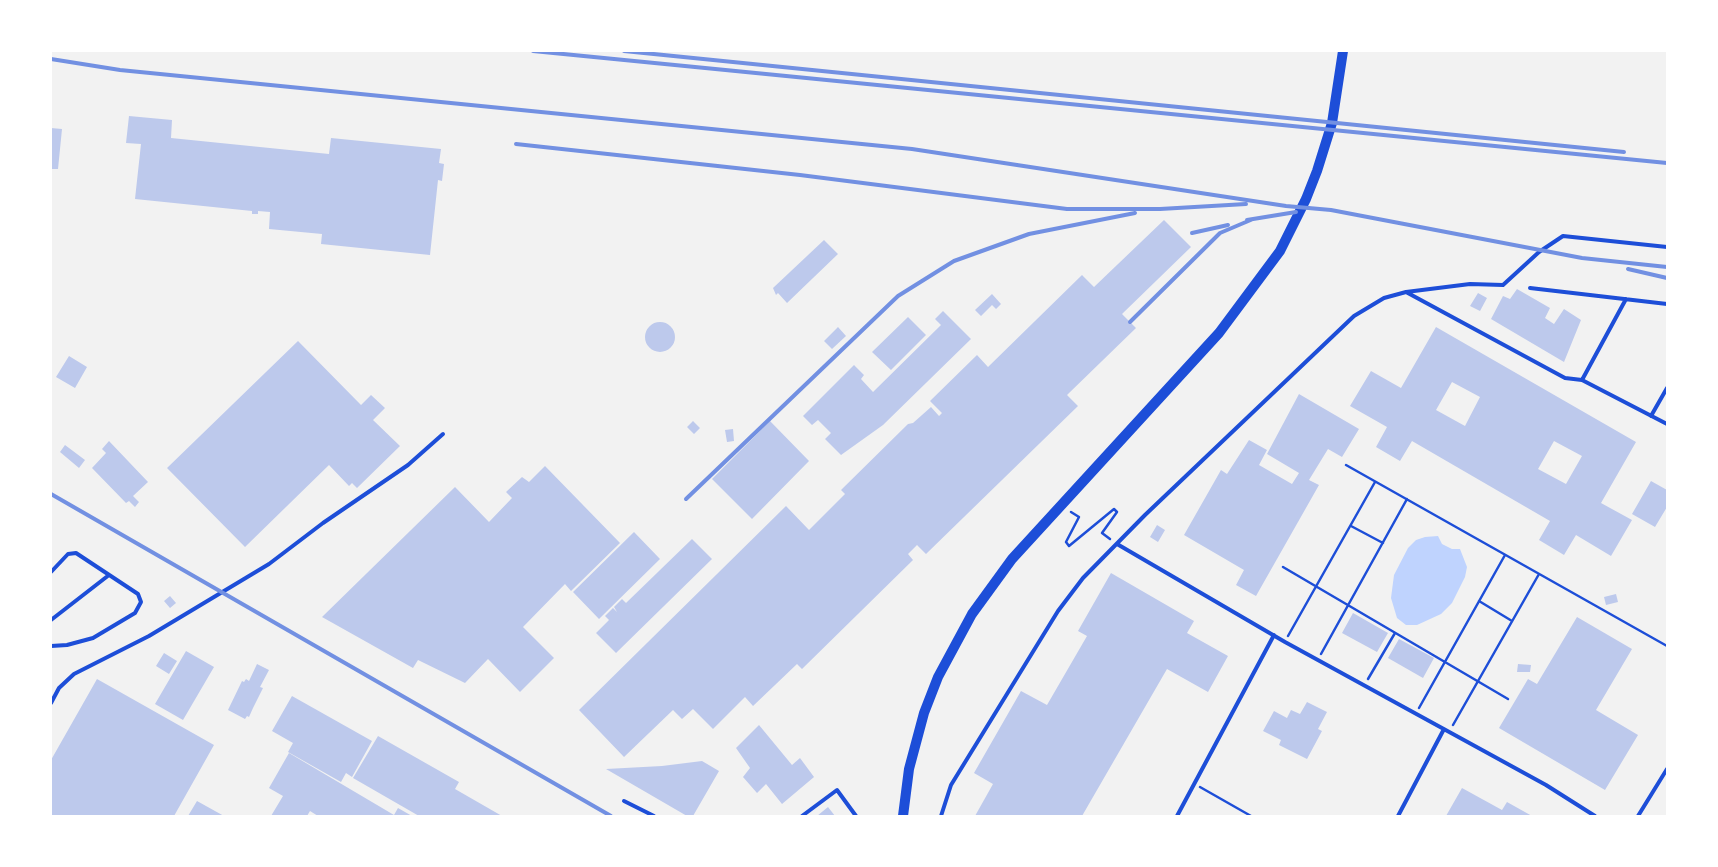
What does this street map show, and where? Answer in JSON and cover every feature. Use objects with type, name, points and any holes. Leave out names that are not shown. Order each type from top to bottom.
[{"type":"main road","points":[[903,816],[909,769],[924,713],[950,652],[988,591],[1062,505],[1219,333],[1242,306],[1280,250],[1306,199],[1332,122],[1343,51]]},
{"type":"lane","points":[[941,816],[951,785],[1058,610],[1083,578],[1354,316],[1384,298],[1406,292],[1470,284],[1503,285],[1539,252],[1563,236],[1667,247]]},
{"type":"lane","points":[[1530,288],[1667,304]]},
{"type":"lane","points":[[1406,292],[1565,378],[1582,380],[1667,424]]},
{"type":"lane","points":[[1582,380],[1626,299]]},
{"type":"lane","points":[[1651,416],[1667,388]]},
{"type":"lane","points":[[51,703],[60,688],[74,674],[150,636],[269,564],[323,523],[408,465],[443,434]]},
{"type":"lane","points":[[1117,544],[1285,642],[1546,785],[1595,816]]},
{"type":"lane","points":[[51,572],[68,554],[76,553],[138,594],[141,602],[135,613],[93,638],[67,645],[51,646]]},
{"type":"lane","points":[[51,620],[109,575]]},
{"type":"lane","points":[[1177,816],[1274,635]]},
{"type":"lane","points":[[1398,816],[1444,729]]},
{"type":"lane","points":[[1638,816],[1667,769]]},
{"type":"lane","points":[[802,816],[837,790],[856,816]]},
{"type":"lane","points":[[624,801],[654,816]]},
{"type":"path","points":[[1346,465],[1667,646]]},
{"type":"path","points":[[1285,642],[1376,481]]},
{"type":"path","points":[[1318,660],[1407,499]]},
{"type":"path","points":[[1062,505],[1079,517],[1066,542],[1069,546],[1114,509],[1118,512],[1102,533],[1117,544]]},
{"type":"path","points":[[1350,526],[1382,544]]},
{"type":"path","points":[[1416,713],[1505,555]]},
{"type":"path","points":[[1282,567],[1508,698]]},
{"type":"path","points":[[1449,732],[1539,574]]},
{"type":"path","points":[[1479,601],[1512,621]]},
{"type":"path","points":[[1365,685],[1395,633]]},
{"type":"path","points":[[1194,784],[1251,816]]},
{"type":"water","points":[[1438,536],[1442,544],[1452,549],[1460,549],[1467,567],[1465,577],[1452,603],[1441,614],[1417,625],[1406,625],[1397,618],[1391,598],[1394,575],[1408,548],[1416,540]]},
{"type":"building","points":[[129,116],[172,120],[171,138],[329,154],[331,138],[441,149],[439,163],[444,164],[442,181],[438,180],[430,255],[321,244],[322,234],[269,229],[270,212],[258,211],[258,214],[252,214],[252,211],[135,199],[141,144],[126,143]]},
{"type":"building","points":[[51,128],[62,129],[58,169],[51,169]]},
{"type":"building","points":[[1164,220],[1191,247],[1122,314],[1136,328],[1067,395],[1078,406],[926,554],[917,545],[908,554],[913,560],[802,669],[797,664],[753,706],[745,697],[713,729],[693,709],[682,719],[673,710],[624,757],[579,710],[786,506],[809,530],[845,494],[841,490],[908,424],[913,423],[931,407],[939,416],[942,413],[930,401],[977,355],[988,367],[1082,275],[1094,287]]},
{"type":"building","points":[[824,240],[838,254],[787,303],[778,293],[776,295],[773,288]]},
{"type":"building","points":[[1517,289],[1550,308],[1545,318],[1554,324],[1564,309],[1581,320],[1564,362],[1491,319],[1503,296],[1510,299]]},
{"type":"building","points":[[1478,293],[1487,298],[1480,311],[1470,306]]},
{"type":"building","points":[[992,294],[1001,304],[996,309],[992,305],[981,316],[975,310]]},
{"type":"building","points":[[943,311],[971,339],[883,425],[841,455],[825,439],[831,433],[818,420],[812,425],[803,416],[854,365],[864,375],[861,379],[873,392],[941,325],[935,319]]},
{"type":"building","points":[[908,317],[926,335],[891,370],[872,352]]},
{"type":"building","points":[[660,322],[671,326],[675,337],[671,348],[660,352],[649,348],[645,337],[649,326]]},
{"type":"building","points":[[838,327],[846,336],[832,349],[824,341]]},
{"type":"building","points":[[1436,327],[1636,442],[1601,503],[1632,520],[1611,556],[1576,535],[1564,555],[1539,540],[1550,521],[1412,441],[1400,461],[1376,447],[1387,427],[1350,406],[1371,371],[1401,388]],"holes":[[[1452,382],[1480,397],[1465,426],[1436,410]],[[1554,441],[1582,456],[1566,484],[1538,469]]]},
{"type":"building","points":[[298,341],[361,405],[371,395],[385,408],[373,420],[400,446],[357,488],[352,483],[349,486],[329,465],[245,547],[167,468]]},
{"type":"building","points":[[69,356],[87,367],[75,388],[56,377]]},
{"type":"building","points":[[1299,394],[1359,429],[1342,457],[1328,449],[1309,480],[1319,485],[1256,596],[1236,585],[1244,570],[1184,535],[1221,470],[1227,474],[1249,440],[1267,450],[1259,465],[1292,484],[1299,473],[1267,454]]},
{"type":"building","points":[[693,421],[700,428],[694,434],[687,427]]},
{"type":"building","points":[[770,421],[809,461],[752,519],[712,479]]},
{"type":"building","points":[[733,429],[734,441],[727,442],[725,430]]},
{"type":"building","points":[[109,441],[148,482],[133,496],[139,502],[135,507],[129,501],[126,503],[92,468],[106,453],[102,449]]},
{"type":"building","points":[[65,445],[85,460],[79,468],[60,452]]},
{"type":"building","points":[[545,466],[620,543],[571,591],[565,584],[523,627],[554,658],[520,692],[488,659],[465,683],[418,660],[413,668],[322,617],[455,487],[489,522],[512,498],[506,492],[522,477],[529,482]]},
{"type":"building","points":[[1651,481],[1667,490],[1667,507],[1655,527],[1632,514]]},
{"type":"building","points":[[1157,525],[1165,530],[1158,542],[1150,537]]},
{"type":"building","points":[[634,532],[660,559],[599,619],[573,592]]},
{"type":"building","points":[[692,539],[712,559],[616,653],[596,633],[609,620],[605,616],[613,608],[617,612],[614,607],[622,599],[626,603]]},
{"type":"building","points":[[1111,573],[1194,621],[1187,633],[1228,656],[1208,692],[1167,669],[1082,816],[975,816],[993,784],[974,773],[1021,691],[1047,705],[1087,636],[1078,631]]},
{"type":"building","points":[[1616,594],[1618,602],[1606,605],[1604,597]]},
{"type":"building","points":[[170,596],[176,603],[170,608],[164,601]]},
{"type":"building","points":[[1353,613],[1388,633],[1377,652],[1342,633]]},
{"type":"building","points":[[1577,617],[1632,649],[1596,710],[1638,735],[1605,790],[1499,728],[1528,679],[1537,684]]},
{"type":"building","points":[[1399,639],[1434,658],[1423,678],[1388,658]]},
{"type":"building","points":[[186,651],[214,667],[183,720],[155,704]]},
{"type":"building","points":[[164,653],[177,661],[169,674],[156,666]]},
{"type":"building","points":[[257,664],[269,670],[260,687],[263,688],[249,717],[247,716],[245,719],[228,710],[242,681],[244,682],[246,679],[249,681]]},
{"type":"building","points":[[1518,664],[1531,665],[1530,672],[1517,672]]},
{"type":"building","points":[[97,679],[214,745],[174,816],[51,816],[51,760]]},
{"type":"building","points":[[292,696],[372,741],[352,777],[346,773],[341,782],[288,752],[293,743],[272,731]]},
{"type":"building","points":[[1307,702],[1327,712],[1318,729],[1322,731],[1307,759],[1279,745],[1281,740],[1263,731],[1274,711],[1287,718],[1291,710],[1300,714]]},
{"type":"building","points":[[759,725],[792,765],[800,758],[814,777],[782,804],[766,784],[757,793],[743,777],[750,768],[736,748]]},
{"type":"building","points":[[378,736],[459,782],[455,789],[502,816],[419,816],[353,778]]},
{"type":"building","points":[[289,753],[394,815],[398,808],[412,816],[318,816],[310,811],[307,816],[271,816],[283,796],[269,788]]},
{"type":"building","points":[[702,761],[719,771],[693,816],[687,816],[606,769],[662,766]]},
{"type":"building","points":[[1462,788],[1502,810],[1507,802],[1532,816],[1446,816]]},
{"type":"building","points":[[197,801],[224,816],[188,816]]},
{"type":"building","points":[[828,807],[835,816],[817,816]]},
{"type":"railway","points":[[533,51],[1667,163]]},
{"type":"railway","points":[[624,51],[1624,152]]},
{"type":"railway","points":[[51,59],[120,70],[912,149],[1286,206],[1331,210],[1582,258],[1667,267]]},
{"type":"railway","points":[[516,144],[800,175],[1067,209],[1160,209],[1246,204]]},
{"type":"railway","points":[[1247,220],[1296,212]]},
{"type":"railway","points":[[686,499],[898,296],[954,261],[1029,234],[1135,213]]},
{"type":"railway","points":[[1130,322],[1220,233],[1253,219]]},
{"type":"railway","points":[[1192,233],[1228,225]]},
{"type":"railway","points":[[1628,269],[1667,278]]},
{"type":"railway","points":[[51,494],[611,816]]}]
